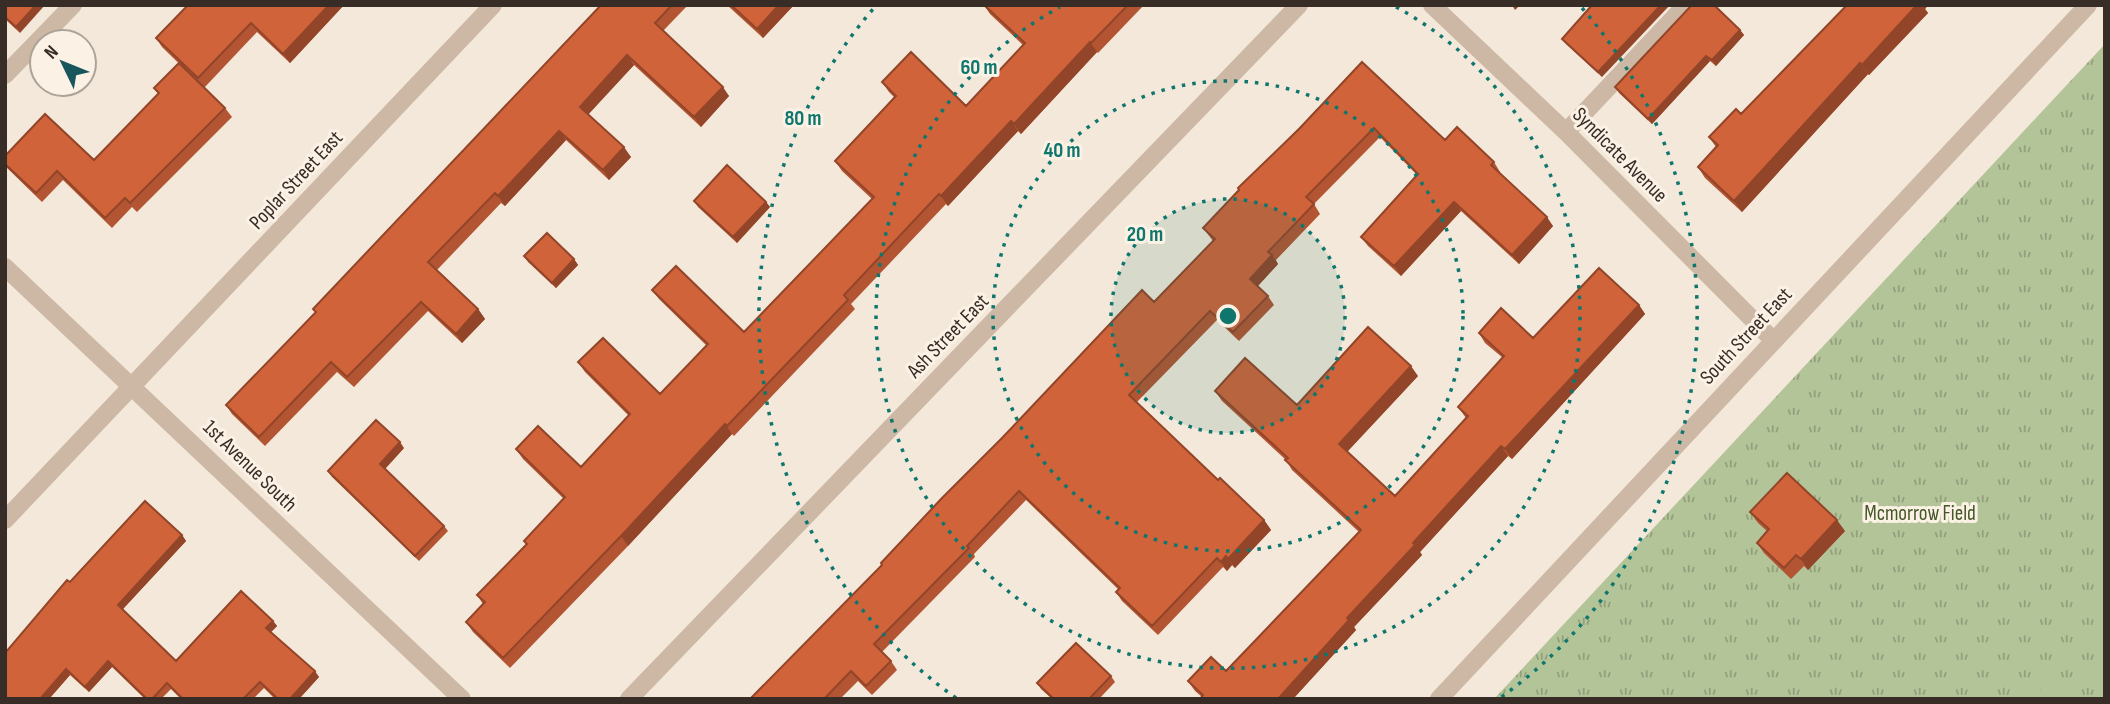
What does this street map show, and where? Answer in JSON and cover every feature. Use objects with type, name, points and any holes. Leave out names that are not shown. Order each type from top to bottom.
[{"type":"street","points":[[5,75],[73,5]]},
{"type":"street","name":"Poplar Street East","points":[[5,520],[493,5]]},
{"type":"street","name":"Ash Street East","points":[[629,699],[1300,5]]},
{"type":"street","name":"Syndicate Avenue","points":[[1432,5],[1566,132],[1773,340]]},
{"type":"street","points":[[1566,132],[1686,5]]},
{"type":"street","name":"South Street East","points":[[1439,699],[2088,5]]},
{"type":"street","name":"1st Avenue South","points":[[5,267],[462,699]]},
{"type":"green space","name":"Mcmorrow Field","points":[[2105,44],[2105,699],[1494,699]]},
{"type":"green space","points":[[2056,673],[2084,699],[2032,699]]},
{"type":"building","points":[[5,5],[36,5],[16,27],[5,17]]},
{"type":"building","points":[[188,5],[329,5],[283,54],[251,23],[198,78],[156,38]]},
{"type":"building","points":[[601,5],[672,5],[655,23],[723,87],[694,117],[627,55],[580,107],[624,147],[603,170],[559,131],[498,196],[495,193],[428,262],[478,309],[456,334],[421,302],[347,377],[331,362],[259,437],[226,405],[316,312],[313,309]]},
{"type":"building","points":[[731,5],[779,5],[757,29]]},
{"type":"building","points":[[984,5],[1128,5],[1014,124],[1011,121],[941,196],[939,194],[844,295],[848,300],[727,426],[725,424],[503,658],[466,622],[485,602],[477,595],[527,544],[524,541],[565,497],[516,449],[538,426],[581,467],[630,414],[578,362],[603,338],[660,394],[708,344],[652,290],[676,266],[744,332],[874,197],[835,161],[896,96],[882,82],[911,52],[966,106],[1025,43]]},
{"type":"building","points":[[1592,5],[1661,5],[1598,72],[1562,39]]},
{"type":"building","points":[[1691,5],[1714,5],[1740,30],[1712,60],[1706,56],[1648,119],[1615,87]]},
{"type":"building","points":[[1847,5],[1917,5],[1734,201],[1698,167],[1718,145],[1709,137],[1736,109],[1741,114]]},
{"type":"building","points":[[1362,62],[1445,140],[1457,127],[1494,162],[1491,165],[1547,217],[1512,255],[1454,202],[1394,266],[1361,237],[1418,174],[1374,128],[1306,197],[1314,204],[1268,252],[1272,255],[1250,279],[1268,296],[1233,332],[1210,311],[1129,395],[1264,520],[1228,559],[1226,556],[1221,562],[1217,558],[1152,626],[1116,592],[1120,588],[1019,491],[967,546],[969,548],[874,644],[891,661],[866,686],[851,671],[824,699],[750,699],[882,565],[942,498],[1142,290],[1154,302],[1215,239],[1203,228],[1238,188],[1300,128]]},
{"type":"building","points":[[179,63],[225,108],[130,203],[125,198],[105,218],[57,171],[36,193],[5,164],[5,156],[45,114],[94,160],[159,93],[154,88]]},
{"type":"building","points":[[727,165],[766,202],[733,237],[694,201]]},
{"type":"building","points":[[547,233],[574,259],[552,283],[524,256]]},
{"type":"building","points":[[1599,268],[1639,305],[1505,449],[1501,446],[1278,699],[1200,699],[1203,695],[1188,681],[1211,657],[1226,671],[1361,530],[1215,391],[1245,358],[1297,405],[1368,327],[1411,366],[1339,444],[1395,496],[1468,416],[1458,407],[1504,356],[1479,333],[1501,308],[1533,338]]},
{"type":"building","points":[[376,420],[400,442],[380,464],[444,526],[415,556],[328,471]]},
{"type":"building","points":[[1787,473],[1837,520],[1801,559],[1796,555],[1784,568],[1757,543],[1769,529],[1750,512]]},
{"type":"building","points":[[145,501],[182,535],[118,605],[176,661],[241,591],[273,621],[266,628],[315,671],[290,699],[278,699],[260,682],[243,699],[183,699],[167,683],[152,699],[147,699],[108,661],[85,687],[66,669],[40,699],[5,699],[5,653],[67,580],[70,582]]},
{"type":"building","points":[[1076,643],[1111,676],[1089,699],[1054,699],[1037,683]]}]
